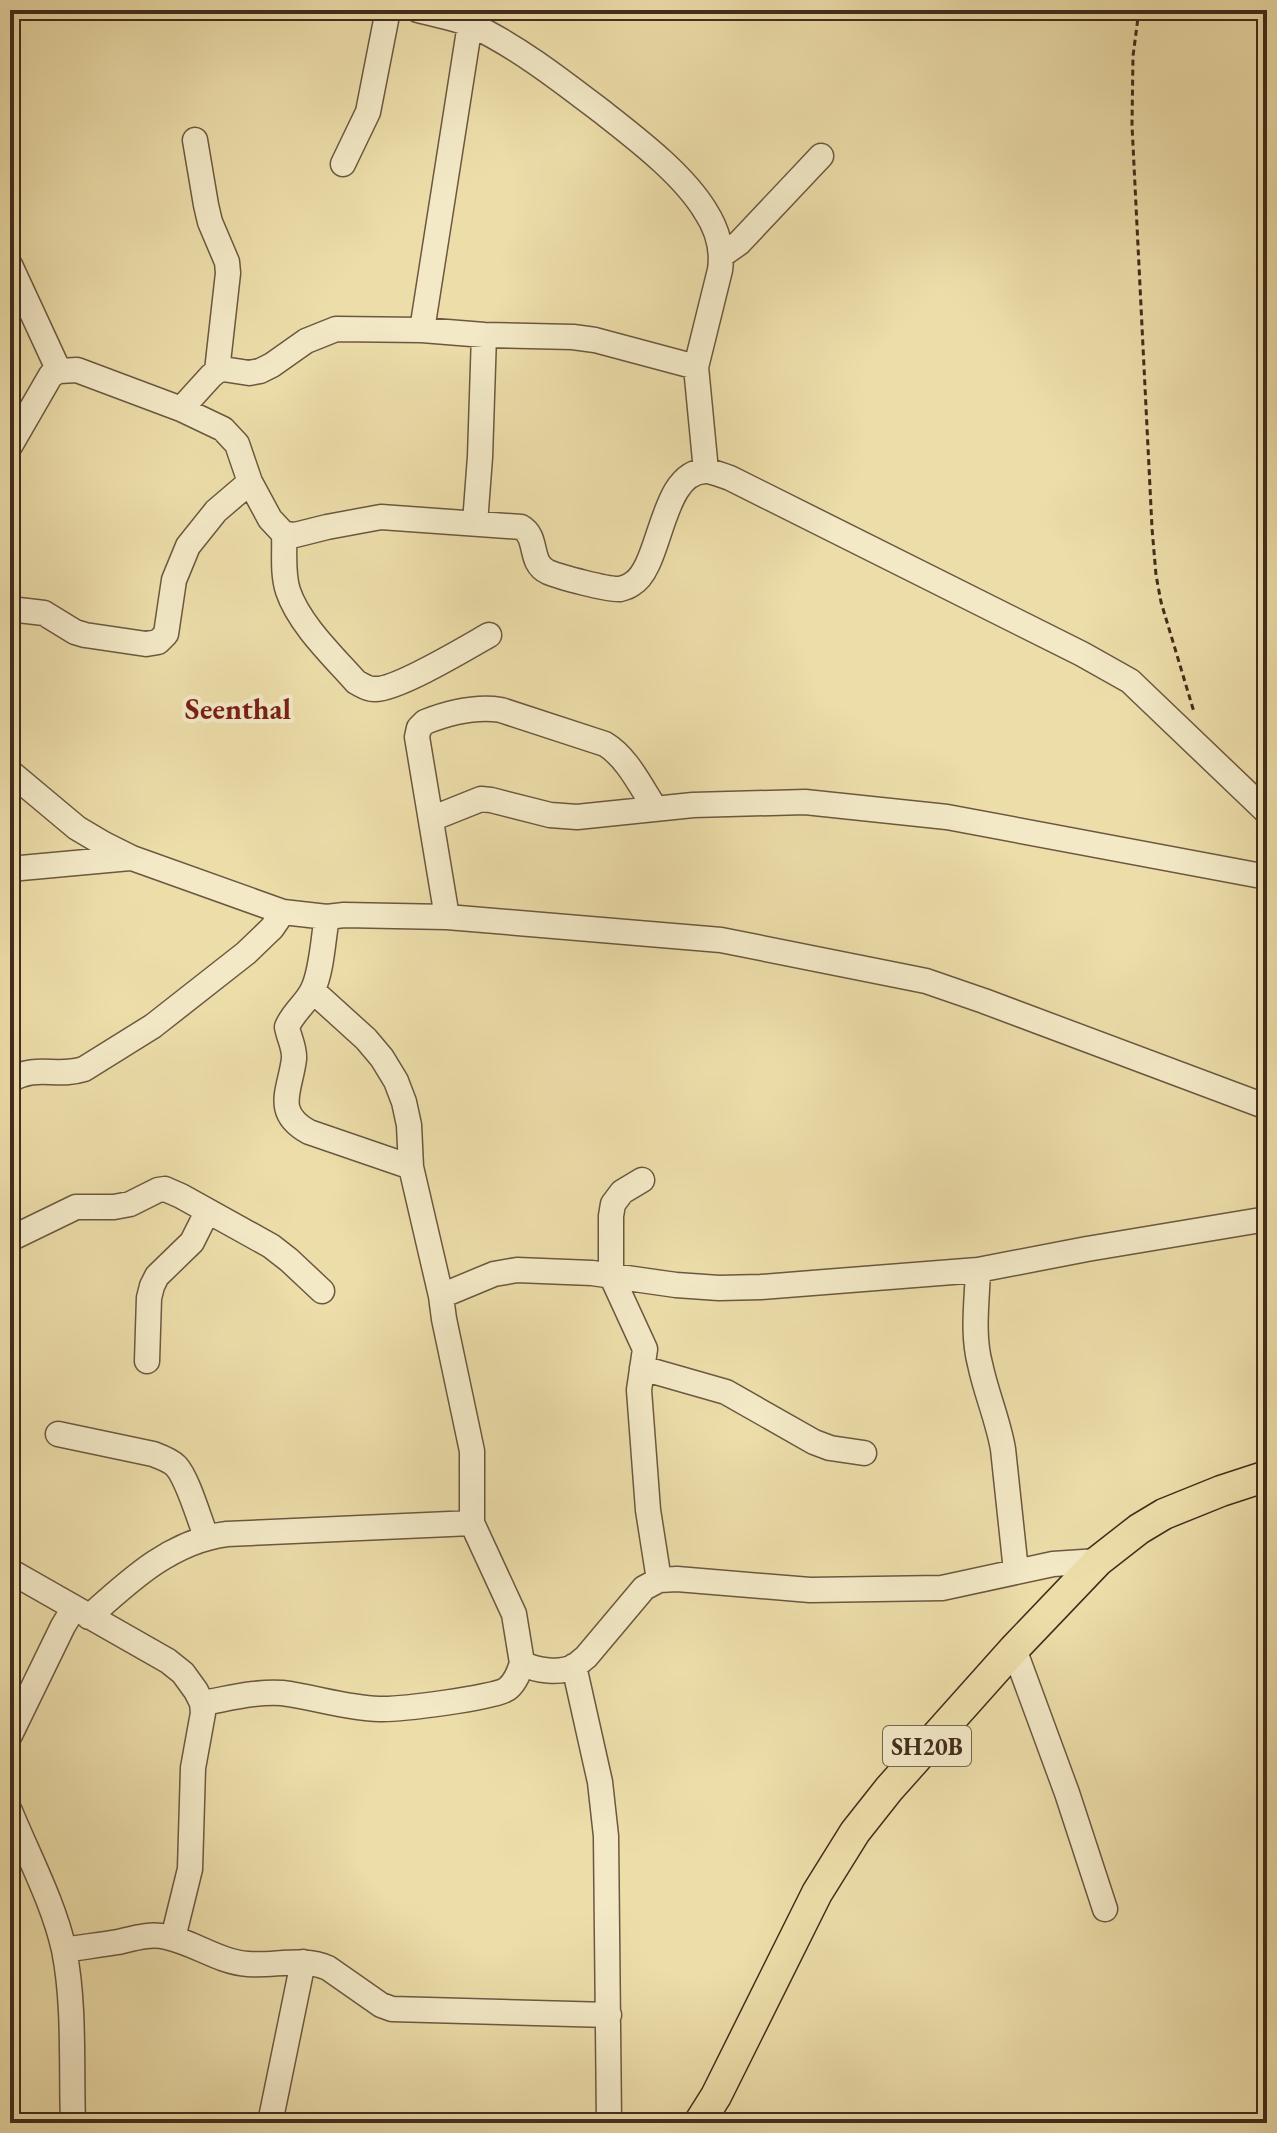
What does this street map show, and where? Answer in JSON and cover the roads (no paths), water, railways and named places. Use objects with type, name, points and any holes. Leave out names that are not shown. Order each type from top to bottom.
[{"type":"main road","name":"SH20B","points":[[699,2123],[716,2096],[799,1926],[836,1860],[889,1789],[1014,1649],[1098,1561],[1164,1514],[1267,1476]]},
{"type":"street","points":[[343,164],[368,112],[388,10]]},
{"type":"street","points":[[418,10],[473,17],[636,138],[687,187],[706,211],[722,255],[696,367],[706,471]]},
{"type":"street","points":[[422,330],[473,17]]},
{"type":"street","points":[[195,140],[210,222],[227,262],[217,371]]},
{"type":"street","points":[[722,255],[739,243],[821,156]]},
{"type":"street","points":[[10,265],[59,371]]},
{"type":"street","points":[[181,409],[217,371],[260,371],[306,341],[336,329],[573,337],[696,367]]},
{"type":"street","points":[[475,523],[484,335]]},
{"type":"street","points":[[10,446],[45,384],[51,375],[59,371],[77,370],[181,409],[223,429],[237,444],[250,482],[270,519],[284,534],[287,589],[293,603],[315,635],[356,682],[365,687],[383,689],[420,673],[489,635]]},
{"type":"street","points":[[284,534],[295,535],[381,517],[521,527],[527,530],[539,567],[558,576],[620,589],[634,584],[643,570],[678,485],[706,471],[730,478],[1130,681],[1267,812]]},
{"type":"street","points":[[10,609],[44,613],[85,635],[146,644],[158,642],[166,634],[174,580],[188,546],[216,511],[250,482]]},
{"type":"street","points":[[447,917],[417,737],[419,728],[425,722],[476,708],[501,710],[605,744],[620,757],[655,808]]},
{"type":"street","points":[[10,772],[77,828],[132,858],[283,912],[327,917],[447,917],[721,940],[926,981],[1267,1107]]},
{"type":"street","points":[[431,819],[481,799],[550,815],[577,817],[693,805],[805,802],[947,817],[1267,877]]},
{"type":"street","points":[[10,869],[132,858]]},
{"type":"street","points":[[10,1080],[30,1071],[71,1073],[84,1069],[153,1026],[246,953],[266,935],[283,912]]},
{"type":"street","points":[[327,917],[313,991],[287,1027],[294,1052],[286,1107],[290,1118],[309,1132],[411,1167]]},
{"type":"street","points":[[202,1703],[280,1693],[364,1708],[399,1708],[491,1696],[507,1690],[516,1679],[522,1663],[514,1614],[472,1523],[472,1451],[411,1167],[409,1125],[404,1102],[382,1058],[366,1039],[313,991]]},
{"type":"street","points":[[642,1180],[622,1192],[613,1204],[611,1275],[643,1341],[645,1356],[639,1390],[647,1495],[659,1580]]},
{"type":"street","points":[[10,1239],[76,1207],[114,1207],[130,1204],[158,1190],[171,1191],[271,1246],[322,1291]]},
{"type":"street","points":[[147,1361],[152,1286],[157,1276],[192,1242],[207,1212]]},
{"type":"street","points":[[441,1296],[506,1271],[517,1270],[611,1275],[719,1288],[978,1270],[1267,1219]]},
{"type":"street","points":[[978,1270],[976,1339],[979,1363],[1000,1431],[1016,1571]]},
{"type":"street","points":[[642,1368],[726,1392],[814,1442],[830,1448],[864,1453]]},
{"type":"street","points":[[58,1434],[168,1460],[177,1467],[183,1478],[206,1536]]},
{"type":"street","points":[[10,1735],[21,1688],[63,1626],[168,1554],[206,1536],[472,1523]]},
{"type":"street","points":[[522,1663],[538,1669],[562,1670],[574,1666],[586,1657],[644,1588],[659,1580],[810,1590],[942,1588],[1053,1564],[1098,1561]]},
{"type":"street","points":[[10,1571],[168,1661],[183,1673],[202,1703],[193,1768],[190,1869],[173,1938]]},
{"type":"street","points":[[1014,1649],[1067,1793],[1105,1909]]},
{"type":"street","points":[[574,1666],[600,1782],[606,1836],[609,2123]]},
{"type":"street","points":[[10,1811],[64,1950],[70,1985],[73,2123]]},
{"type":"street","points":[[64,1950],[153,1935],[173,1938],[234,1962],[319,1964],[392,2009],[609,2015]]},
{"type":"street","points":[[270,2123],[303,1962]]},
{"type":"district","name":"Seenthal","points":[[238,708]]}]
